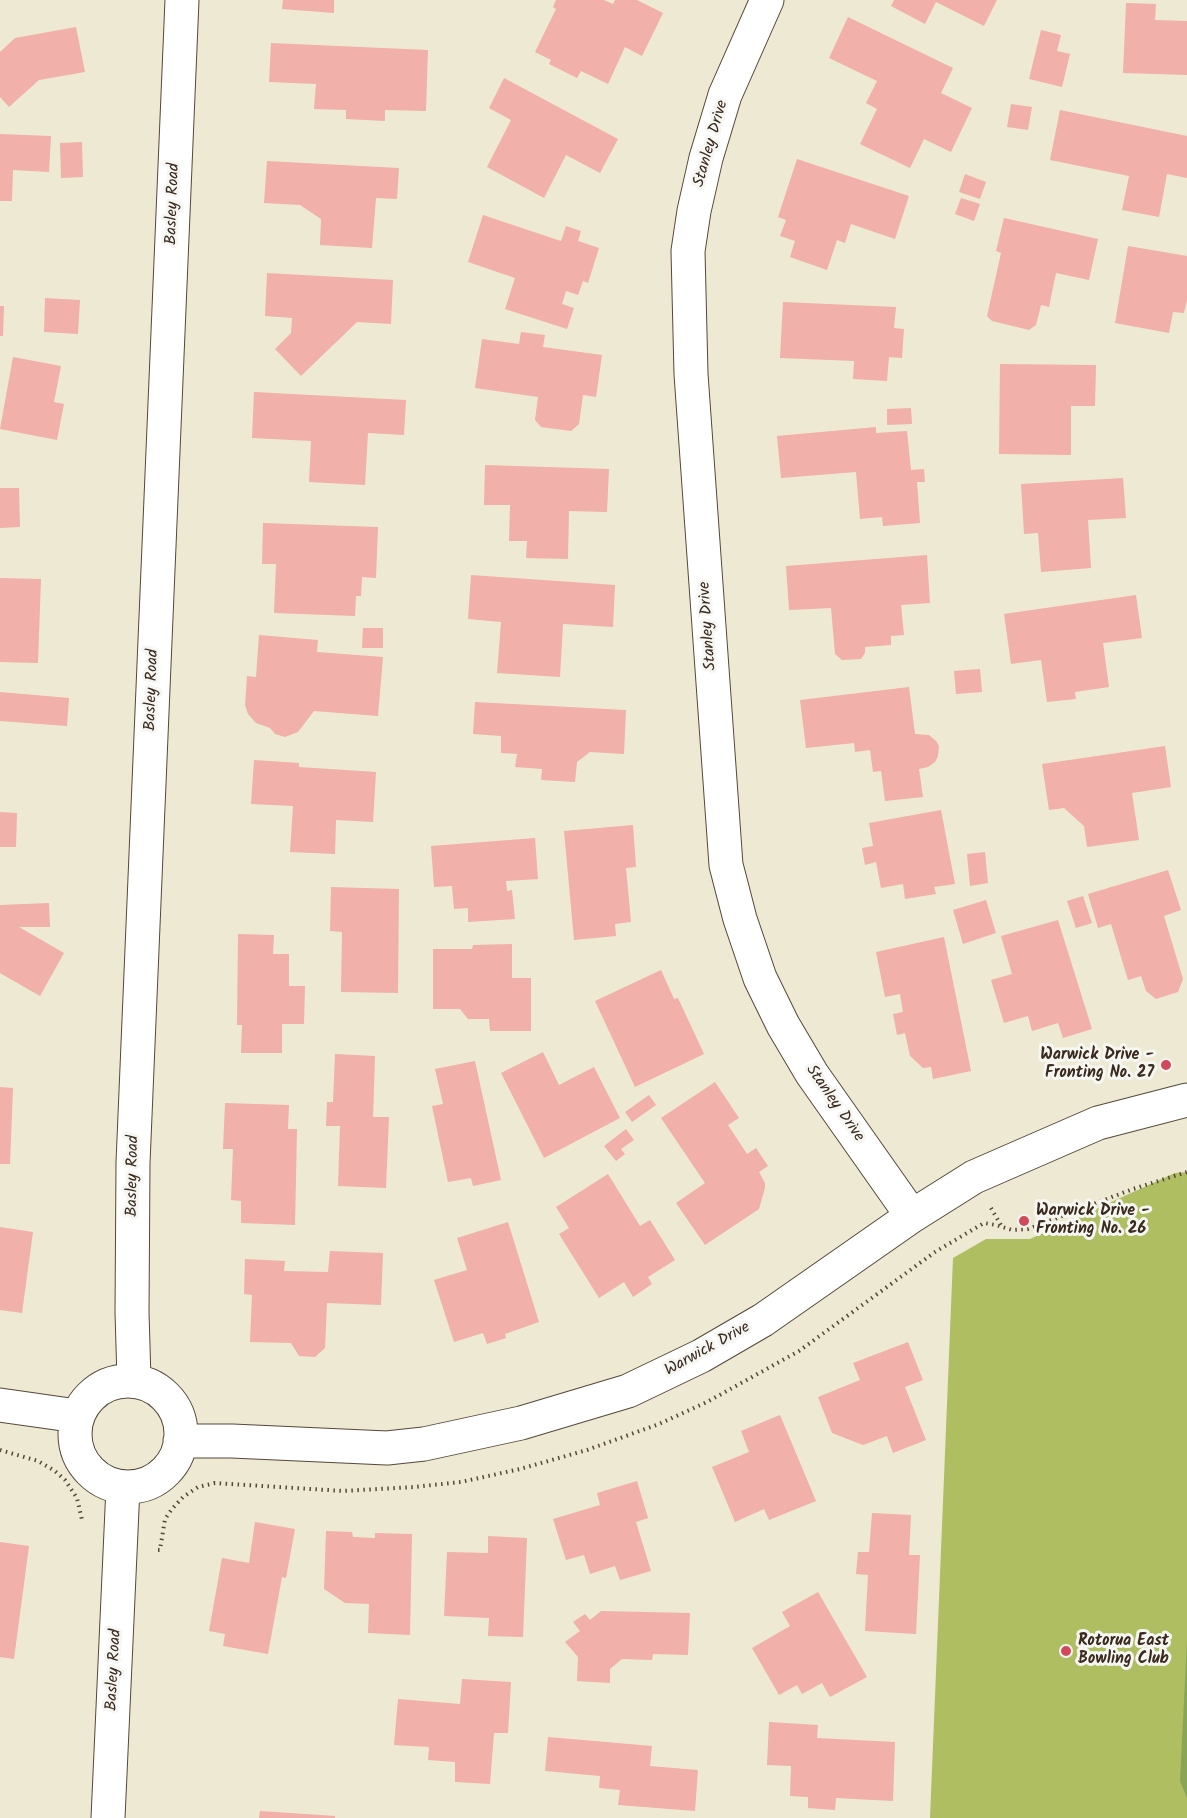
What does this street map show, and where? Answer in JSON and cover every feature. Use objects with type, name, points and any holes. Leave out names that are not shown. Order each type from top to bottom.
[{"type":"street","name":"Basley Road","points":[[134,1380],[133,1163],[183,0]]},
{"type":"street","name":"Stanley Drive","points":[[767,0],[725,94],[706,158],[688,251],[691,374],[726,865],[740,919],[760,978],[783,1025],[812,1074],[912,1216]]},
{"type":"street","name":"Warwick Drive","points":[[180,1441],[387,1448],[424,1444],[572,1409],[628,1391],[701,1356],[763,1320],[912,1216],[974,1177],[1098,1124],[1187,1100]]},
{"type":"street","points":[[134,1380],[152,1386],[166,1396],[177,1412],[180,1441],[177,1454],[171,1465],[158,1478],[141,1485],[123,1487],[107,1483],[82,1462],[75,1432],[77,1416],[86,1400],[99,1388],[116,1381],[134,1380]]},
{"type":"street","points":[[0,1405],[77,1416]]},
{"type":"street","name":"Basley Road","points":[[108,1818],[123,1487]]},
{"type":"path","points":[[989,1204],[1002,1227]]},
{"type":"path","points":[[0,1450],[38,1461],[65,1480],[77,1497],[82,1528]]},
{"type":"green space","points":[[1187,1172],[1187,1818],[930,1818],[953,1258],[986,1239],[1030,1239],[1175,1173]]},
{"type":"green space","points":[[1187,1640],[1187,1798],[1180,1781]]},
{"type":"building","points":[[283,0],[334,0],[334,13],[282,9]]},
{"type":"building","points":[[556,0],[604,0],[613,4],[615,0],[637,0],[663,13],[642,56],[625,47],[608,84],[581,71],[577,78],[549,64],[551,60],[535,52],[556,9],[553,7]]},
{"type":"building","points":[[894,0],[997,0],[984,26],[936,2],[925,24],[891,6]]},
{"type":"building","points":[[1126,3],[1156,4],[1155,20],[1187,21],[1187,75],[1123,73]]},
{"type":"building","points":[[848,17],[953,68],[941,93],[972,108],[951,152],[924,139],[910,168],[860,144],[877,109],[866,103],[877,81],[829,58]]},
{"type":"building","points":[[76,27],[85,72],[39,80],[9,107],[0,97],[0,52],[15,38]]},
{"type":"building","points":[[1041,30],[1061,35],[1057,51],[1070,54],[1062,87],[1029,79]]},
{"type":"building","points":[[271,43],[428,50],[426,111],[385,110],[385,121],[346,119],[346,110],[314,109],[316,84],[269,82]]},
{"type":"building","points":[[504,78],[618,139],[600,173],[566,155],[544,198],[487,167],[511,120],[489,108]]},
{"type":"building","points":[[1011,104],[1032,107],[1028,130],[1007,127]]},
{"type":"building","points":[[1060,110],[1187,136],[1187,178],[1167,174],[1159,217],[1122,210],[1129,176],[1050,160]]},
{"type":"building","points":[[0,134],[51,136],[49,172],[13,170],[12,201],[0,201]]},
{"type":"building","points":[[82,142],[83,177],[61,178],[60,143]]},
{"type":"building","points":[[797,159],[909,196],[895,239],[851,224],[845,243],[837,240],[827,270],[790,257],[795,241],[780,236],[786,220],[778,217]]},
{"type":"building","points":[[267,161],[399,168],[397,199],[376,198],[372,248],[320,245],[321,219],[300,205],[264,203]]},
{"type":"building","points":[[965,174],[986,182],[980,199],[959,192]]},
{"type":"building","points":[[961,198],[980,204],[974,221],[955,214]]},
{"type":"building","points":[[483,215],[561,241],[566,226],[581,231],[578,241],[599,248],[588,283],[583,281],[578,295],[566,291],[562,304],[574,308],[567,329],[505,309],[515,278],[468,262]]},
{"type":"building","points":[[1004,218],[1098,239],[1089,280],[1056,273],[1049,307],[1041,305],[1036,325],[1029,330],[992,321],[987,316],[1001,253],[996,251]]},
{"type":"building","points":[[1128,246],[1187,256],[1187,300],[1184,313],[1173,312],[1169,333],[1115,323]]},
{"type":"building","points":[[267,273],[393,280],[391,324],[357,322],[301,376],[275,349],[291,333],[292,318],[265,316]]},
{"type":"building","points":[[45,298],[80,300],[78,334],[44,332]]},
{"type":"building","points":[[783,302],[896,307],[894,328],[904,329],[902,358],[889,357],[887,381],[853,379],[854,361],[780,358]]},
{"type":"building","points":[[0,306],[4,306],[3,336],[0,336]]},
{"type":"building","points":[[521,332],[545,335],[543,347],[602,355],[596,397],[583,395],[579,424],[571,431],[541,427],[535,420],[538,397],[475,388],[482,339],[519,344]]},
{"type":"building","points":[[13,357],[61,366],[54,402],[64,404],[57,440],[0,429]]},
{"type":"building","points":[[1000,364],[1096,365],[1095,406],[1071,406],[1071,455],[999,454]]},
{"type":"building","points":[[254,392],[406,400],[404,435],[368,433],[365,485],[309,482],[311,441],[252,438]]},
{"type":"building","points":[[911,408],[912,424],[887,425],[887,409]]},
{"type":"building","points":[[876,427],[876,433],[907,431],[911,470],[924,469],[925,482],[917,482],[920,523],[883,526],[882,517],[860,519],[856,472],[781,478],[777,436]]},
{"type":"building","points":[[485,465],[609,469],[607,512],[569,511],[568,559],[526,558],[527,541],[509,541],[510,505],[484,505]]},
{"type":"building","points":[[1123,478],[1126,518],[1088,520],[1091,568],[1041,572],[1038,533],[1024,534],[1021,484]]},
{"type":"building","points":[[0,488],[19,488],[20,527],[0,528]]},
{"type":"building","points":[[263,523],[378,527],[376,578],[362,577],[361,596],[356,596],[355,616],[274,613],[276,564],[262,564]]},
{"type":"building","points":[[927,555],[930,603],[901,605],[904,635],[891,636],[891,645],[865,647],[865,653],[861,659],[842,660],[835,654],[831,608],[789,610],[786,566]]},
{"type":"building","points":[[471,575],[615,585],[613,627],[563,624],[560,677],[497,673],[501,622],[468,619]]},
{"type":"building","points":[[0,578],[41,579],[38,663],[0,662]]},
{"type":"building","points":[[1136,595],[1142,638],[1103,643],[1109,687],[1075,692],[1076,699],[1047,702],[1041,660],[1011,664],[1004,614]]},
{"type":"building","points":[[363,628],[383,628],[383,648],[362,648]]},
{"type":"building","points":[[259,635],[318,640],[317,652],[383,657],[378,716],[314,711],[298,732],[285,737],[256,723],[248,714],[245,705],[247,676],[256,677]]},
{"type":"building","points":[[980,669],[982,692],[956,694],[954,671]]},
{"type":"building","points":[[909,687],[915,734],[929,735],[939,746],[935,762],[919,769],[923,797],[885,801],[881,771],[873,772],[870,750],[855,752],[854,743],[806,748],[800,700]]},
{"type":"building","points":[[0,692],[69,698],[67,726],[0,721]]},
{"type":"building","points":[[475,702],[626,710],[624,754],[590,752],[577,762],[575,782],[541,780],[542,769],[515,767],[517,754],[501,753],[501,736],[473,734]]},
{"type":"building","points":[[1165,746],[1171,787],[1132,793],[1139,840],[1087,847],[1084,826],[1064,808],[1049,810],[1042,764]]},
{"type":"building","points":[[254,760],[299,763],[299,767],[376,772],[373,822],[336,820],[335,854],[290,852],[293,806],[251,804]]},
{"type":"building","points":[[941,810],[955,884],[934,887],[936,894],[905,899],[903,884],[881,888],[876,862],[865,865],[862,848],[873,846],[869,823]]},
{"type":"building","points":[[0,812],[17,813],[16,847],[0,847]]},
{"type":"building","points":[[633,825],[636,867],[626,868],[631,922],[615,924],[616,936],[574,940],[564,831]]},
{"type":"building","points":[[535,838],[538,879],[506,881],[507,891],[512,890],[515,919],[468,922],[468,908],[454,909],[452,886],[434,887],[431,846]]},
{"type":"building","points":[[985,852],[988,883],[970,886],[967,854]]},
{"type":"building","points":[[1168,870],[1181,910],[1164,916],[1183,979],[1178,992],[1156,999],[1146,991],[1141,976],[1128,980],[1111,924],[1098,928],[1088,894]]},
{"type":"building","points":[[331,887],[399,889],[398,993],[341,992],[342,932],[330,931]]},
{"type":"building","points":[[1083,896],[1092,923],[1076,928],[1067,901]]},
{"type":"building","points":[[986,900],[996,933],[963,944],[953,910]]},
{"type":"building","points":[[49,903],[50,927],[19,927],[64,953],[40,996],[0,973],[0,905]]},
{"type":"building","points":[[1058,920],[1092,1029],[1063,1038],[1058,1023],[1032,1031],[1028,1016],[1004,1023],[991,980],[1012,974],[1001,936]]},
{"type":"building","points":[[238,934],[274,935],[273,954],[289,954],[289,986],[305,986],[304,1024],[282,1024],[282,1053],[241,1053],[242,1025],[237,1025]]},
{"type":"building","points":[[944,937],[971,1071],[933,1079],[931,1067],[923,1068],[910,1056],[905,1033],[897,1035],[893,1014],[903,1012],[900,994],[885,997],[876,952]]},
{"type":"building","points":[[512,944],[512,978],[531,978],[531,1031],[490,1031],[489,1019],[468,1019],[460,1009],[433,1009],[433,949],[472,949],[473,945]]},
{"type":"building","points":[[661,970],[674,999],[678,998],[704,1054],[635,1087],[595,1001]]},
{"type":"building","points":[[543,1052],[559,1085],[594,1067],[620,1118],[544,1158],[501,1073]]},
{"type":"building","points":[[335,1054],[375,1056],[373,1117],[389,1117],[386,1188],[338,1186],[340,1126],[326,1126],[327,1102],[333,1102]]},
{"type":"building","points":[[475,1061],[501,1180],[473,1186],[471,1178],[448,1182],[432,1106],[443,1104],[435,1069]]},
{"type":"building","points":[[715,1082],[739,1118],[728,1125],[747,1154],[756,1148],[768,1166],[759,1172],[765,1188],[759,1209],[705,1245],[676,1203],[705,1183],[661,1118]]},
{"type":"building","points":[[0,1087],[13,1088],[10,1164],[0,1164]]},
{"type":"building","points":[[649,1095],[656,1105],[632,1122],[625,1112]]},
{"type":"building","points":[[225,1103],[289,1105],[288,1129],[297,1129],[295,1225],[241,1223],[241,1201],[231,1200],[233,1149],[223,1149]]},
{"type":"building","points":[[626,1129],[634,1140],[621,1149],[625,1154],[616,1161],[604,1146]]},
{"type":"building","points":[[608,1174],[640,1226],[650,1220],[675,1260],[648,1277],[652,1284],[633,1297],[624,1282],[599,1298],[559,1234],[569,1228],[556,1207]]},
{"type":"building","points":[[508,1222],[539,1322],[505,1334],[506,1338],[487,1344],[483,1333],[454,1342],[434,1280],[467,1270],[457,1238]]},
{"type":"building","points":[[0,1227],[33,1232],[22,1313],[0,1310]]},
{"type":"building","points":[[330,1251],[383,1253],[381,1305],[327,1303],[325,1348],[315,1357],[299,1356],[291,1343],[250,1342],[252,1295],[244,1294],[245,1259],[285,1261],[284,1271],[328,1272]]},
{"type":"building","points":[[908,1342],[923,1380],[905,1387],[926,1440],[893,1453],[887,1436],[863,1445],[832,1433],[818,1397],[860,1380],[853,1363]]},
{"type":"building","points":[[780,1415],[816,1501],[769,1520],[764,1509],[735,1522],[712,1467],[749,1452],[741,1431]]},
{"type":"building","points":[[637,1481],[648,1518],[636,1522],[651,1571],[620,1580],[615,1566],[590,1574],[584,1555],[566,1560],[553,1519],[600,1505],[597,1493]]},
{"type":"building","points":[[872,1513],[911,1515],[909,1555],[920,1555],[916,1634],[865,1631],[868,1575],[856,1574],[858,1552],[869,1552]]},
{"type":"building","points":[[255,1522],[295,1529],[286,1578],[282,1577],[268,1654],[223,1646],[225,1634],[209,1631],[222,1558],[249,1563]]},
{"type":"building","points":[[326,1531],[352,1532],[353,1537],[375,1538],[375,1533],[412,1534],[410,1635],[368,1633],[369,1604],[345,1603],[324,1589]]},
{"type":"building","points":[[488,1536],[527,1538],[523,1637],[488,1636],[489,1618],[444,1616],[447,1552],[488,1553]]},
{"type":"building","points":[[0,1542],[29,1546],[14,1659],[0,1657]]},
{"type":"building","points":[[818,1592],[867,1677],[830,1697],[822,1683],[802,1694],[797,1685],[779,1695],[752,1648],[790,1626],[782,1612]]},
{"type":"building","points":[[601,1611],[690,1613],[688,1655],[653,1654],[652,1660],[622,1659],[610,1669],[610,1683],[577,1681],[578,1657],[565,1642],[580,1631],[573,1622],[585,1614],[590,1620]]},
{"type":"building","points":[[462,1679],[511,1682],[508,1733],[494,1733],[490,1784],[455,1782],[455,1762],[428,1760],[429,1747],[394,1745],[398,1699],[460,1704]]},
{"type":"building","points":[[769,1722],[818,1725],[817,1738],[895,1742],[893,1801],[836,1798],[835,1810],[808,1808],[808,1797],[790,1796],[791,1766],[767,1765]]},
{"type":"building","points":[[548,1737],[652,1746],[650,1766],[698,1770],[695,1811],[618,1805],[620,1790],[599,1788],[600,1776],[545,1771]]},
{"type":"building","points":[[260,1811],[335,1816],[335,1818],[259,1818]]},
{"type":"place","name":"Warwick Drive - Fronting No. 27","points":[[1166,1065]]},
{"type":"place","name":"Warwick Drive - Fronting No. 26","points":[[1024,1221]]},
{"type":"place","name":"Rotorua East Bowling Club","points":[[1066,1651]]}]
